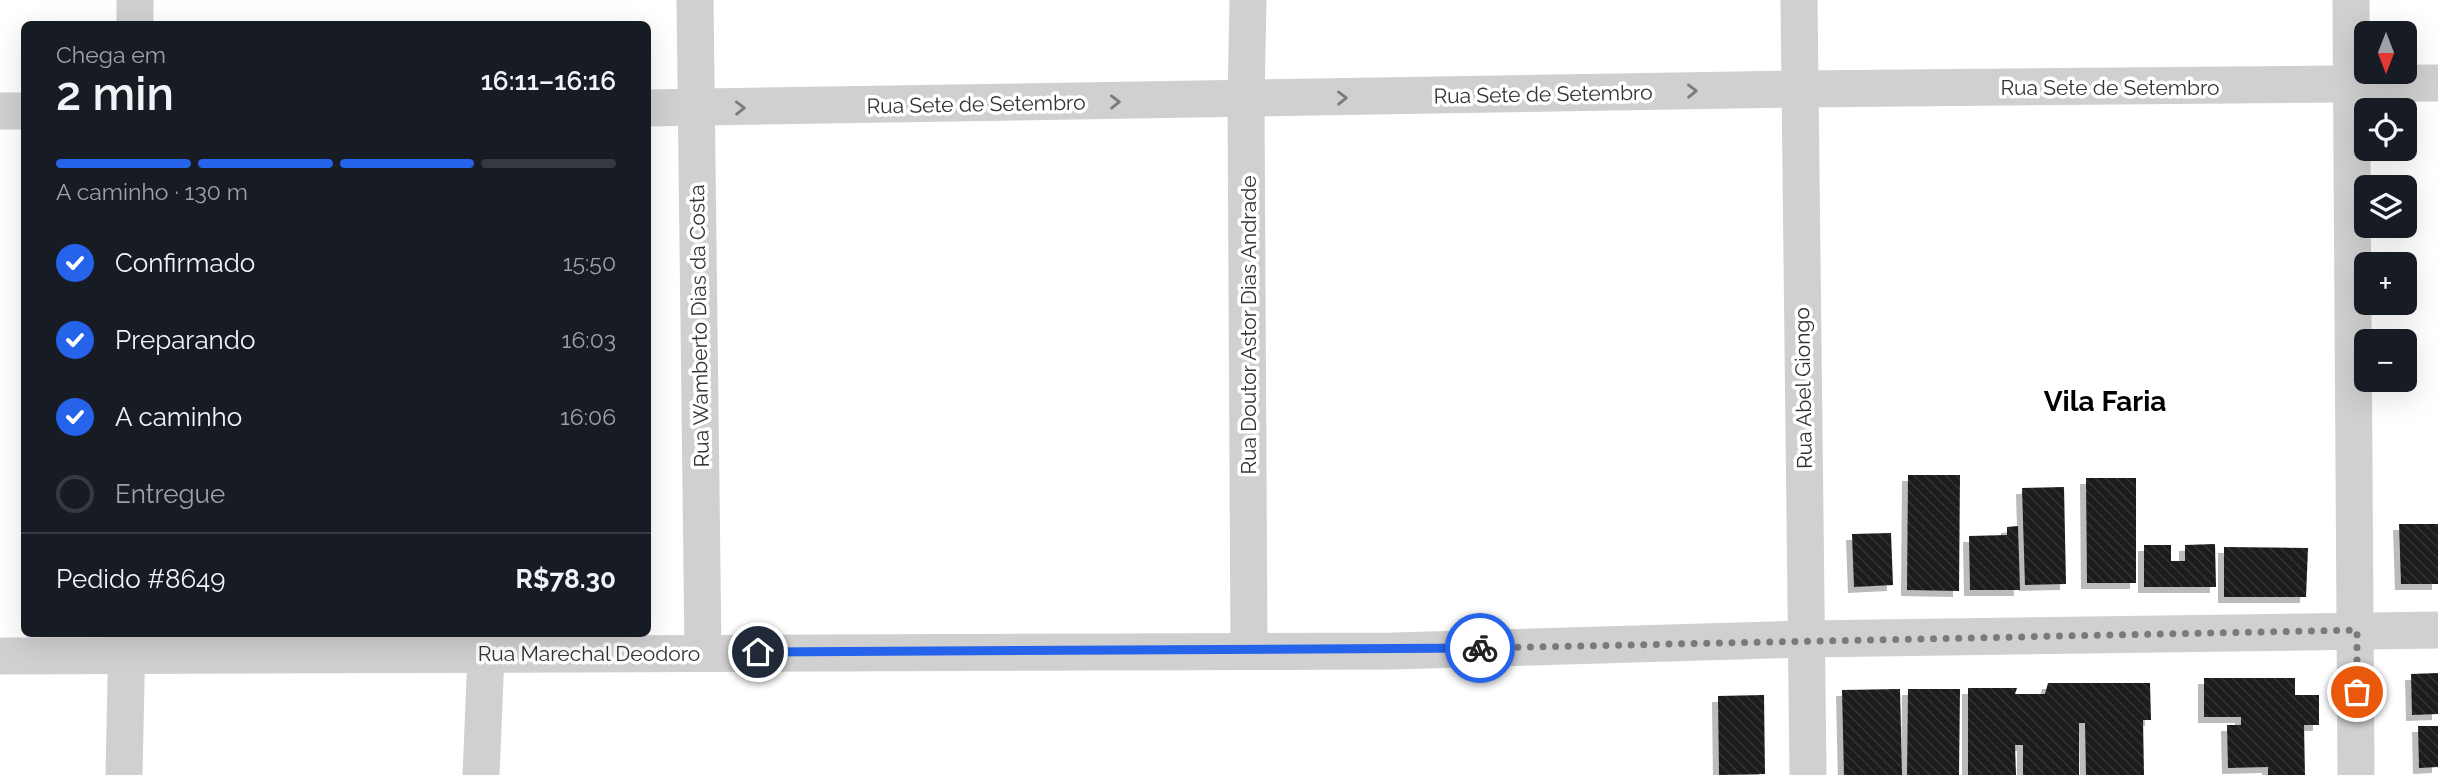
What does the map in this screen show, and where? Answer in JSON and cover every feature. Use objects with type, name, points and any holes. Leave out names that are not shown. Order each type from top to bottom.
[{"type":"street","points":[[135,0],[135,21]]},
{"type":"street","name":"Rua Wamberto Dias da Costa","points":[[695,0],[703,652]]},
{"type":"street","name":"Rua Doutor Astor Dias Andrade","points":[[1248,0],[1246,100],[1249,651]]},
{"type":"street","name":"Rua Abel Giongo","points":[[1800,0],[1808,775]]},
{"type":"street","points":[[2351,0],[2356,775]]},
{"type":"street","name":"Rua Sete de Setembro","points":[[651,108],[1800,89],[2438,83]]},
{"type":"street","points":[[0,111],[21,111]]},
{"type":"street","name":"Rua Marechal Deodoro","points":[[0,656],[127,644],[486,654],[1393,651],[1806,639],[2438,630]]},
{"type":"street","points":[[124,775],[127,644]]},
{"type":"street","points":[[481,775],[486,654]]},
{"type":"building","points":[[1908,475],[1960,475],[1959,591],[1907,590]]},
{"type":"building","points":[[2086,478],[2136,478],[2136,583],[2087,583]]},
{"type":"building","points":[[2064,487],[2066,584],[2025,585],[2022,488]]},
{"type":"building","points":[[2399,524],[2438,524],[2438,584],[2401,584]]},
{"type":"building","points":[[2018,526],[2020,590],[1970,590],[1969,536],[2007,535],[2007,527]]},
{"type":"building","points":[[1891,533],[1893,585],[1854,587],[1852,534]]},
{"type":"building","points":[[2215,544],[2216,587],[2144,587],[2144,545],[2171,545],[2171,561],[2185,561],[2185,545]]},
{"type":"building","points":[[2224,547],[2308,548],[2306,597],[2224,597]]},
{"type":"building","points":[[2438,673],[2438,714],[2412,715],[2411,674]]},
{"type":"building","points":[[2204,678],[2295,678],[2295,695],[2319,695],[2319,725],[2304,725],[2305,775],[2268,775],[2268,767],[2228,768],[2227,725],[2241,725],[2241,717],[2204,717]]},
{"type":"building","points":[[2048,683],[2150,683],[2151,720],[2143,720],[2144,775],[2086,775],[2085,723],[2079,723],[2079,775],[2023,775],[2023,745],[2015,745],[2016,775],[1968,775],[1968,688],[2017,688],[2015,694],[2045,694]]},
{"type":"building","points":[[1900,689],[1902,775],[1844,775],[1842,690]]},
{"type":"building","points":[[1908,689],[1960,689],[1959,775],[1907,775]]},
{"type":"building","points":[[1764,695],[1765,774],[1719,775],[1718,696]]},
{"type":"building","points":[[2418,726],[2438,726],[2438,767],[2419,768]]},
{"type":"way so far","points":[[1480,648],[1806,639],[2357,630],[2357,692]]},
{"type":"district","name":"Vila Faria","points":[[2105,401]]},
{"type":"route","points":[[758,652],[1393,651],[1480,648]]}]
